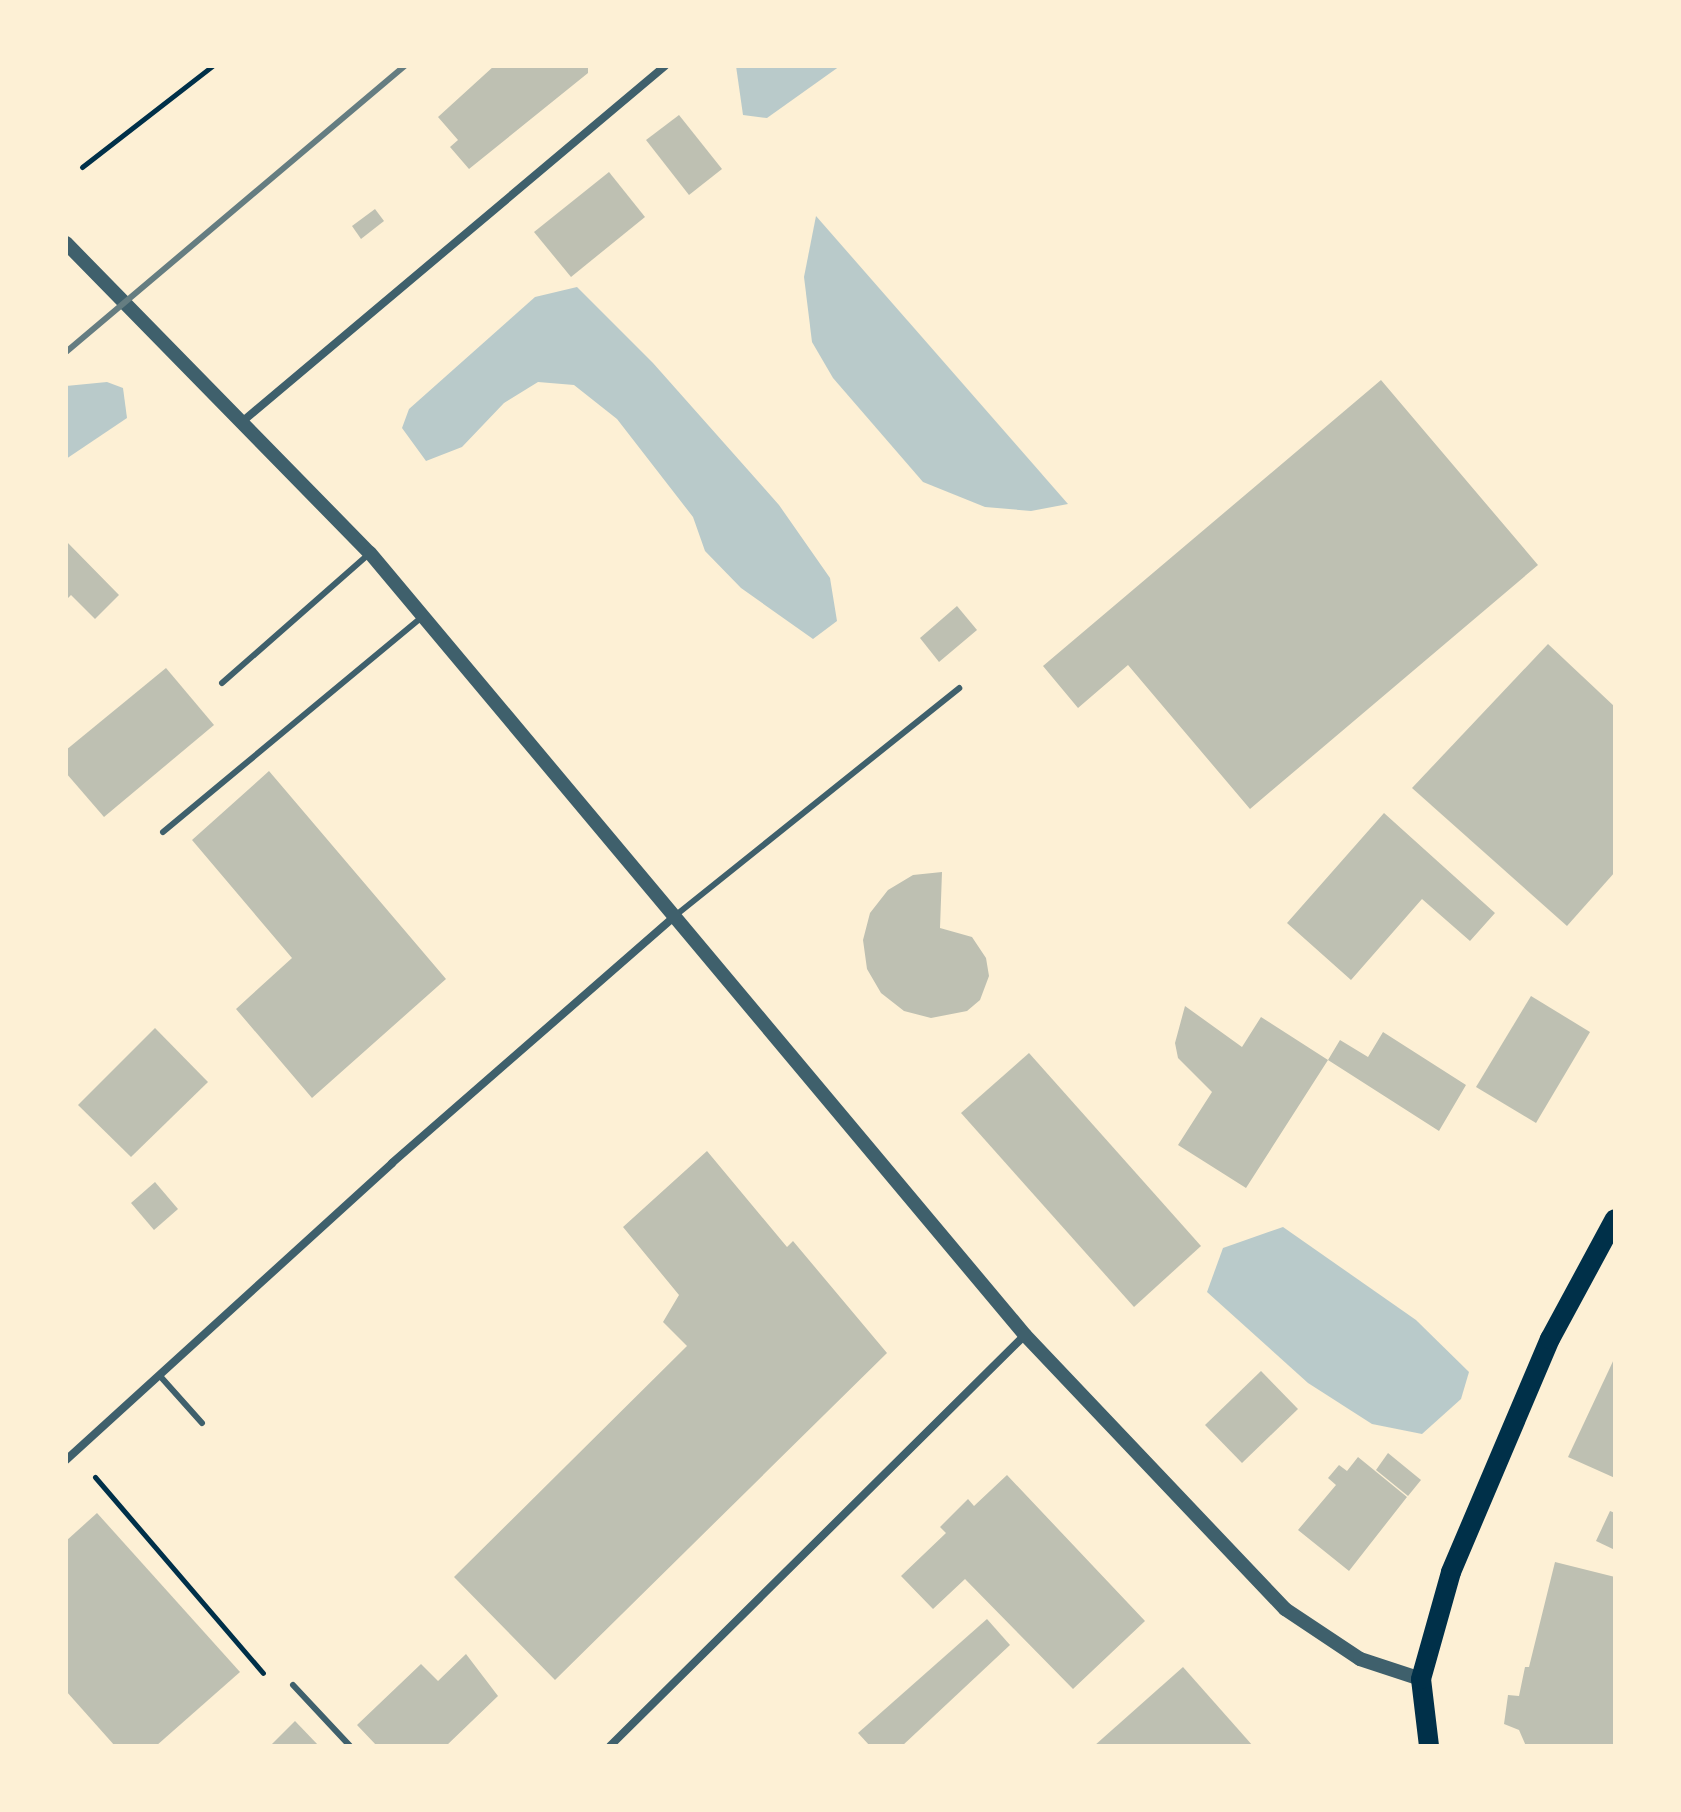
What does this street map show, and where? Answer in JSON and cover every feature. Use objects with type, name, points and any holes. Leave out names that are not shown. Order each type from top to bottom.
[{"type":"main road","points":[[1429,1746],[1421,1679],[1443,1593],[1476,1503],[1550,1339],[1615,1219]]},
{"type":"street","points":[[243,421],[665,66]]},
{"type":"street","points":[[66,243],[370,553],[1025,1335],[1285,1609],[1360,1659],[1421,1679]]},
{"type":"street","points":[[66,1460],[392,1163],[676,915]]},
{"type":"street","points":[[610,1746],[1025,1335]]},
{"type":"lane","points":[[222,683],[370,553]]},
{"type":"lane","points":[[163,832],[423,617]]},
{"type":"lane","points":[[676,915],[959,688]]},
{"type":"lane","points":[[160,1376],[202,1423]]},
{"type":"lane","points":[[293,1685],[350,1746]]},
{"type":"path","points":[[82,167],[212,66]]},
{"type":"path","points":[[74,1453],[252,1659]]},
{"type":"shaded area","points":[[736,66],[840,66],[767,118],[743,115]]},
{"type":"shaded area","points":[[816,216],[1068,504],[1031,511],[985,507],[923,482],[833,378],[812,342],[804,277]]},
{"type":"shaded area","points":[[577,287],[653,363],[779,505],[830,578],[837,621],[813,639],[741,588],[705,551],[693,517],[617,419],[574,385],[538,382],[504,403],[462,447],[426,461],[402,428],[409,409],[535,297]]},
{"type":"shaded area","points":[[107,382],[123,388],[127,418],[66,459],[66,386]]},
{"type":"shaded area","points":[[1283,1227],[1416,1320],[1469,1372],[1461,1399],[1422,1434],[1372,1424],[1308,1383],[1207,1292],[1223,1248]]},
{"type":"building","points":[[494,66],[588,66],[588,73],[469,169],[450,147],[458,140],[438,117]]},
{"type":"building","points":[[679,115],[722,169],[689,195],[646,140]]},
{"type":"building","points":[[609,172],[645,217],[571,277],[534,232]]},
{"type":"building","points":[[375,209],[384,221],[361,239],[352,226]]},
{"type":"building","points":[[1381,380],[1538,565],[1250,809],[1128,665],[1078,708],[1043,666]]},
{"type":"building","points":[[66,541],[119,595],[95,619],[71,595],[66,600]]},
{"type":"building","points":[[957,606],[977,630],[939,662],[920,638]]},
{"type":"building","points":[[1548,644],[1615,707],[1615,872],[1567,926],[1412,788]]},
{"type":"building","points":[[166,668],[214,725],[104,817],[66,773],[66,750]]},
{"type":"building","points":[[269,771],[446,979],[312,1098],[236,1009],[292,958],[192,840]]},
{"type":"building","points":[[1384,813],[1495,913],[1470,941],[1422,899],[1351,980],[1287,923]]},
{"type":"building","points":[[942,872],[940,928],[972,937],[986,958],[989,976],[980,1000],[967,1011],[931,1018],[904,1011],[881,993],[867,969],[863,940],[870,913],[888,890],[913,875]]},
{"type":"building","points":[[1531,996],[1590,1032],[1536,1123],[1476,1087]]},
{"type":"building","points":[[1185,1006],[1242,1047],[1261,1017],[1328,1060],[1246,1188],[1178,1145],[1212,1092],[1178,1058],[1175,1043]]},
{"type":"building","points":[[155,1028],[208,1082],[131,1157],[78,1105]]},
{"type":"building","points":[[1383,1032],[1466,1085],[1439,1131],[1328,1060],[1340,1040],[1368,1057]]},
{"type":"building","points":[[1029,1053],[1201,1246],[1134,1307],[961,1113]]},
{"type":"building","points":[[707,1151],[787,1247],[793,1241],[887,1353],[555,1680],[454,1577],[687,1346],[663,1322],[679,1295],[623,1227]]},
{"type":"building","points":[[155,1182],[178,1209],[154,1230],[131,1203]]},
{"type":"building","points":[[1615,1357],[1615,1478],[1568,1457]]},
{"type":"building","points":[[1261,1371],[1298,1409],[1242,1463],[1205,1425]]},
{"type":"building","points":[[1388,1453],[1421,1480],[1408,1496],[1376,1470]]},
{"type":"building","points":[[1358,1457],[1407,1497],[1349,1571],[1298,1530],[1336,1485],[1328,1478],[1339,1465],[1347,1471]]},
{"type":"building","points":[[1007,1475],[1145,1621],[1073,1689],[965,1579],[933,1609],[901,1576],[946,1533],[940,1527],[968,1499],[974,1506]]},
{"type":"building","points":[[1610,1511],[1615,1513],[1615,1550],[1596,1541]]},
{"type":"building","points":[[97,1513],[240,1672],[156,1746],[115,1746],[66,1691],[66,1541]]},
{"type":"building","points":[[1555,1562],[1615,1577],[1615,1746],[1526,1746],[1519,1730],[1504,1724],[1508,1695],[1519,1696],[1525,1667],[1529,1667]]},
{"type":"building","points":[[987,1619],[1010,1645],[902,1746],[870,1746],[858,1733]]},
{"type":"building","points":[[466,1654],[498,1696],[446,1746],[377,1746],[357,1725],[421,1664],[438,1681]]},
{"type":"building","points":[[1183,1667],[1253,1746],[1094,1746]]},
{"type":"building","points":[[295,1721],[319,1746],[270,1746]]},
{"type":"railway","points":[[66,352],[405,66]]}]
